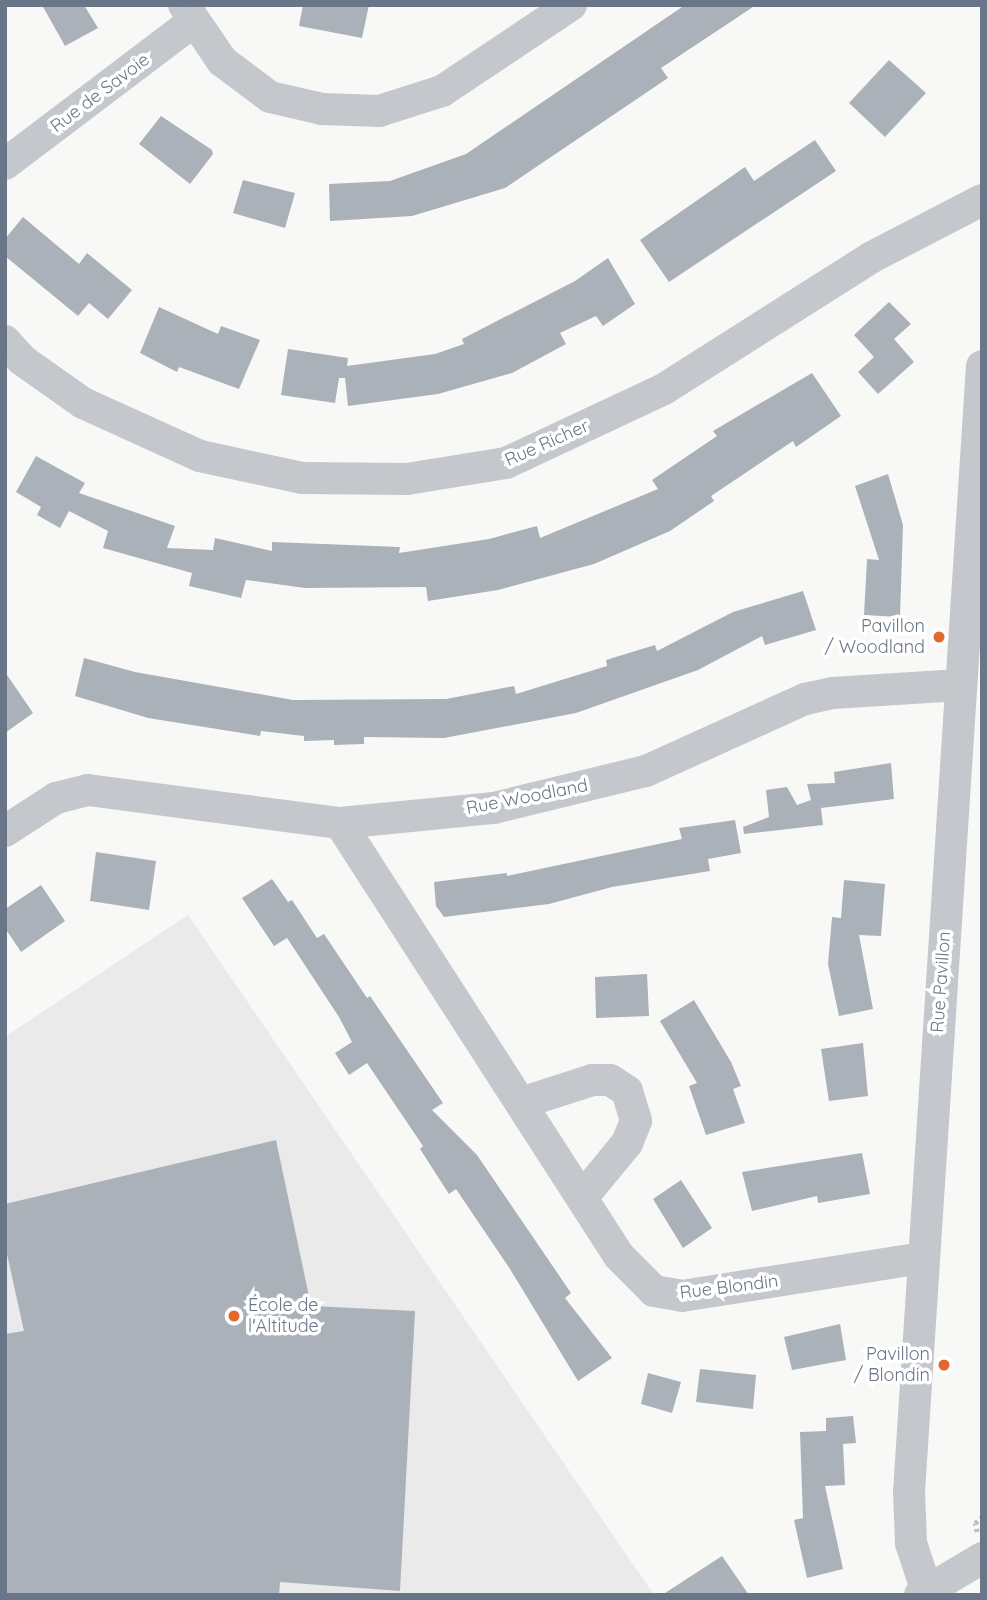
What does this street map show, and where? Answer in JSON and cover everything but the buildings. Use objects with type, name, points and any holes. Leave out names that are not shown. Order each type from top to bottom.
[{"type":"street","name":"Rue de Savoie","points":[[5,164],[188,10],[222,61],[270,97],[322,108],[379,111],[442,91],[571,5]]},
{"type":"street","name":"Rue Richer","points":[[11,358],[83,403],[200,456],[277,473],[302,478],[407,479],[506,463],[664,389],[873,257],[982,200]]},
{"type":"street","name":"Rue Pavillon","points":[[924,1594],[911,1543],[908,1513],[922,1258],[982,366]]},
{"type":"street","name":"Rue Woodland","points":[[5,831],[56,798],[88,790],[340,823],[494,808],[646,771],[806,699],[833,693],[960,685]]},
{"type":"street","name":"Rue Blondin","points":[[340,823],[618,1256],[654,1291],[682,1296],[922,1258]]},
{"type":"street","points":[[521,1103],[592,1080],[610,1080],[627,1091],[636,1121],[627,1143],[612,1166],[582,1198]]},
{"type":"street","points":[[924,1594],[982,1558]]},
{"type":"path","points":[[975,1527],[982,1517]]},
{"type":"shaded area","name":"École de l'Altitude","points":[[188,915],[654,1595],[5,1595],[5,1037]]},
{"type":"place","name":"Pavillon / Woodland","points":[[939,637]]},
{"type":"place","name":"École de l'Altitude","points":[[234,1316]]},
{"type":"place","name":"Pavillon / Blondin","points":[[944,1365]]}]
